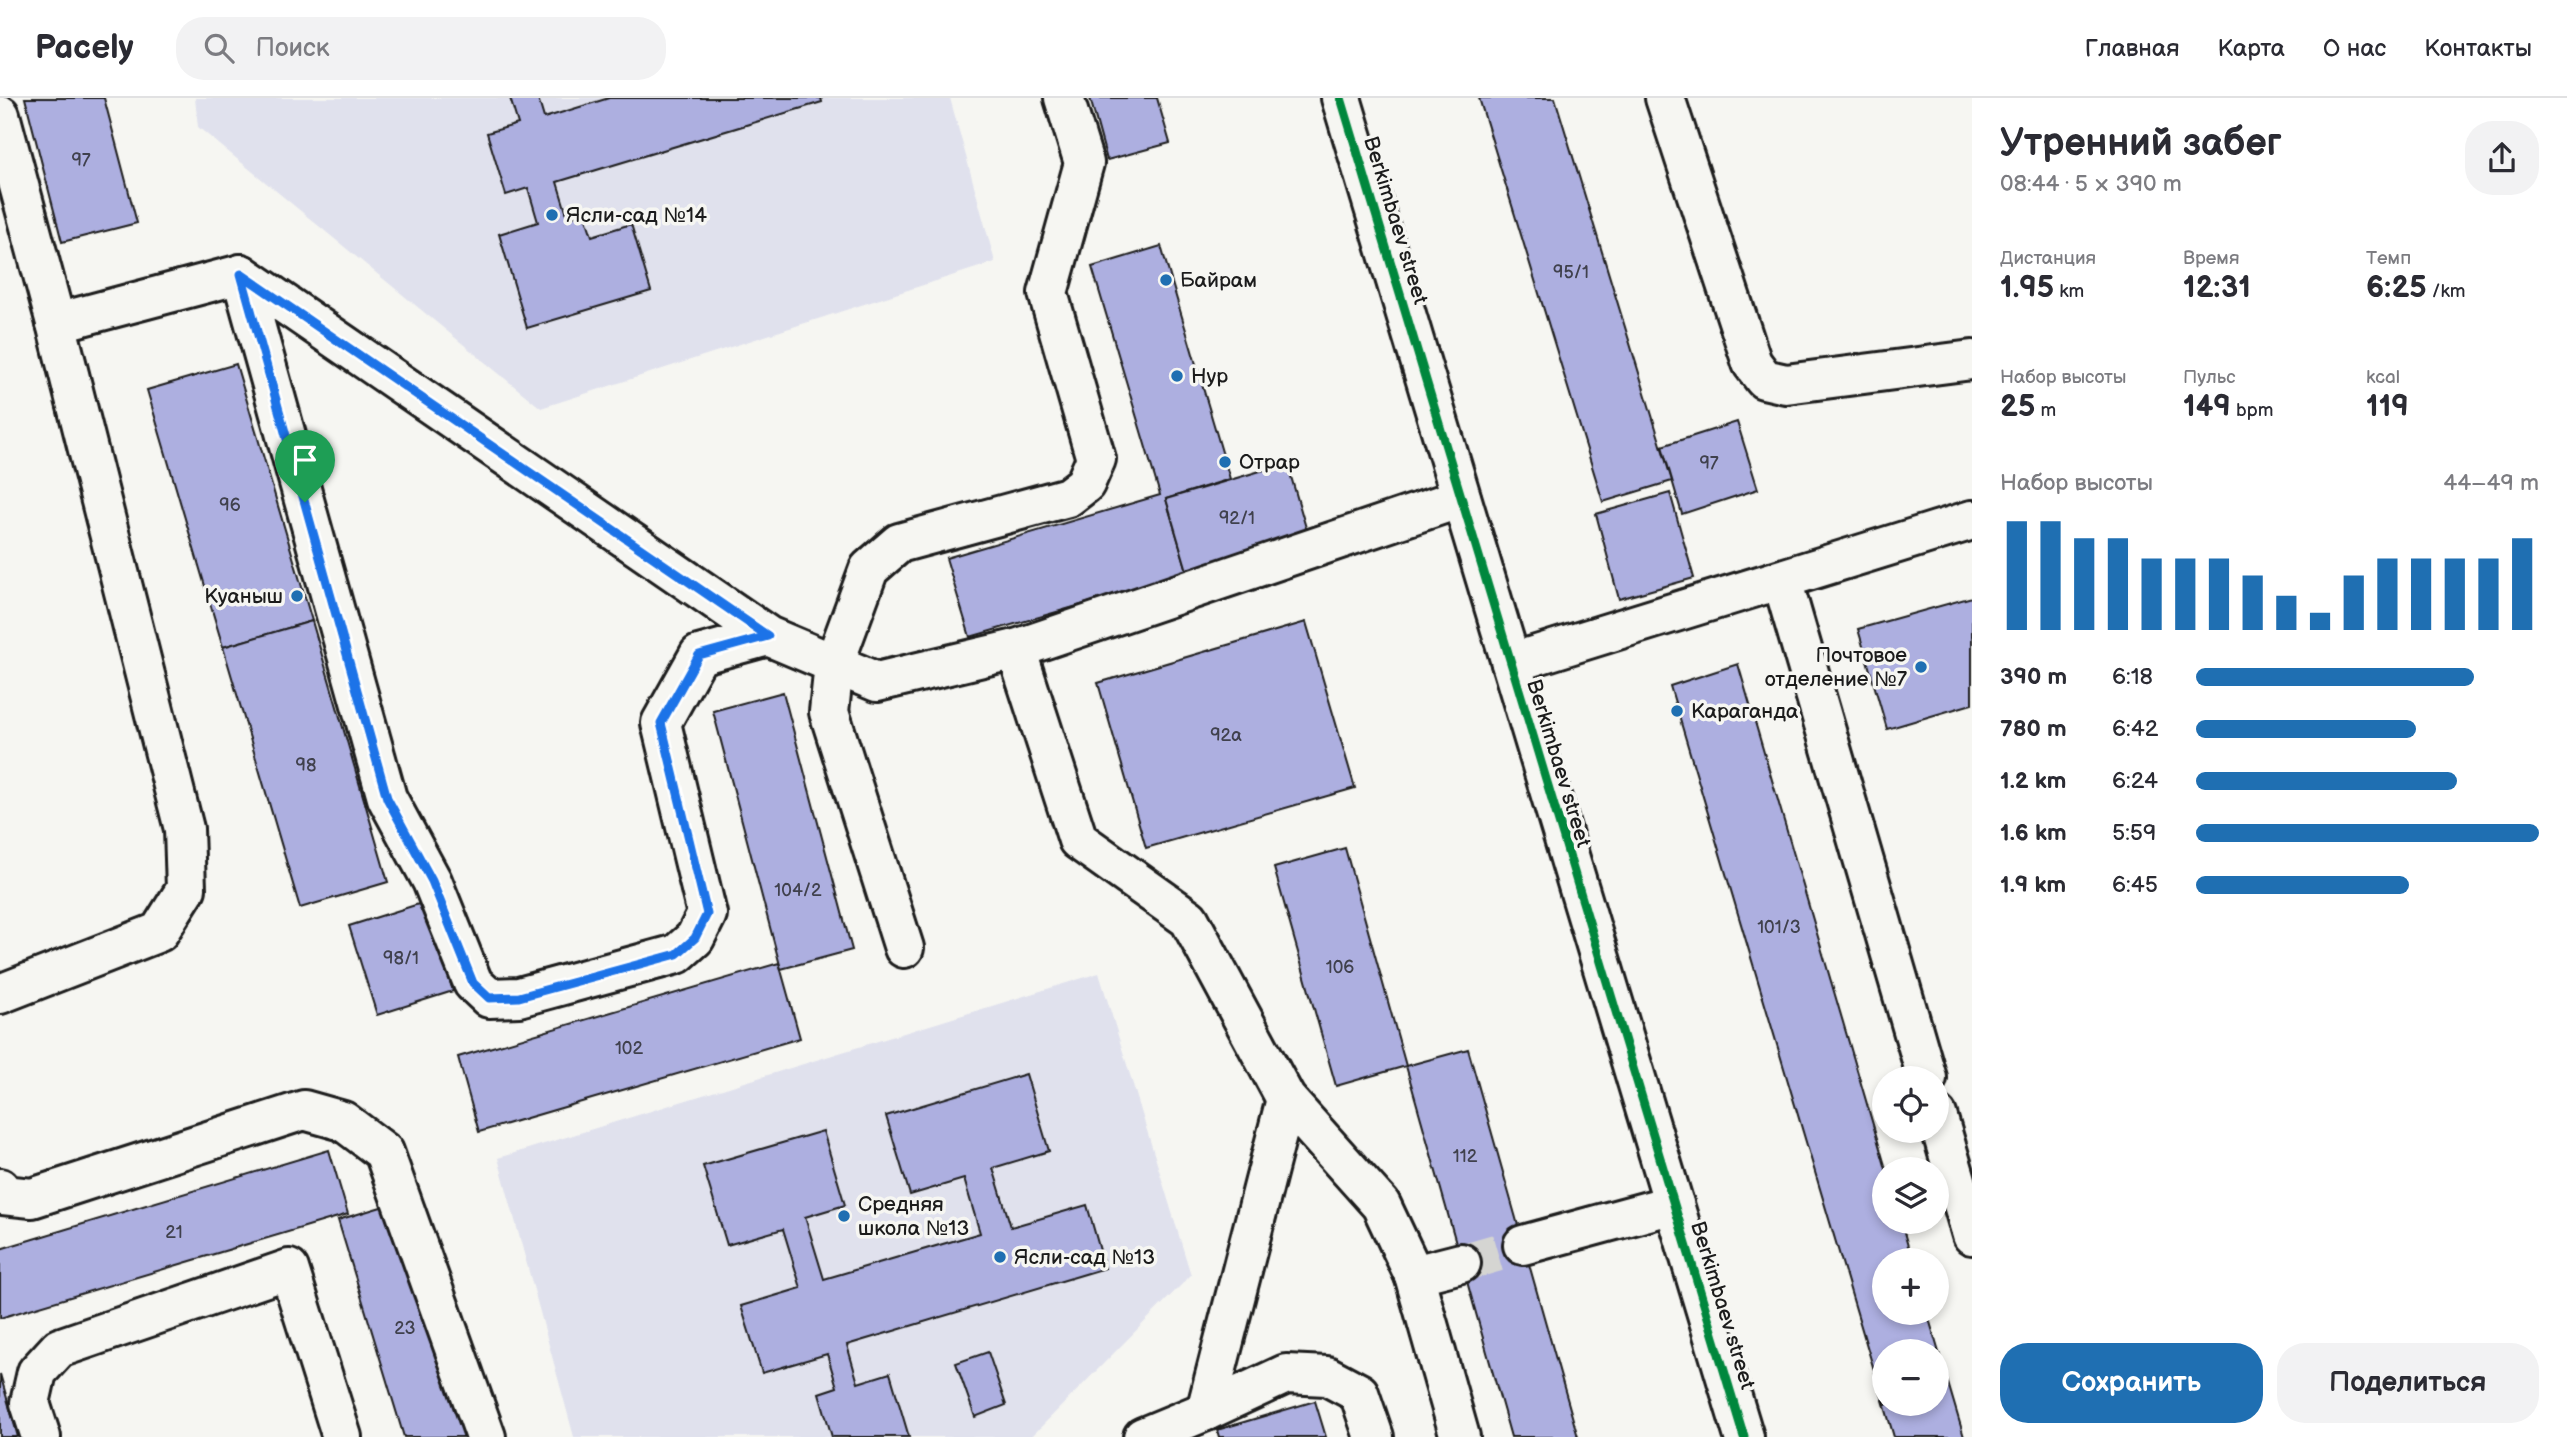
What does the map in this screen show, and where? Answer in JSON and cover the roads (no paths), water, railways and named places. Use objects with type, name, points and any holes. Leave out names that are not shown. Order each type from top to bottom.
[{"type":"street","points":[[904,948],[829,712],[834,664],[869,569],[900,543],[1068,497],[1086,484],[1096,459],[1048,293],[1084,163],[1064,98]]},
{"type":"street","name":"Berkimbaev street","points":[[1341,98],[1744,1437]]},
{"type":"street","points":[[1665,98],[1752,363],[1764,379],[1786,384],[1972,360]]},
{"type":"street","points":[[0,115],[56,323],[184,829],[186,888],[159,932],[0,994]]},
{"type":"street","points":[[241,274],[387,798],[432,881],[473,983],[489,998],[519,997],[677,954],[695,938],[707,914],[661,723],[699,655],[768,636]]},
{"type":"street","points":[[56,323],[241,274],[768,636],[877,682],[1016,649],[1461,498]]},
{"type":"street","points":[[1511,663],[1972,520]]},
{"type":"street","points":[[1782,580],[1924,1066]]},
{"type":"street","points":[[1016,649],[1078,840],[1189,919],[1286,1099],[1381,1205],[1414,1275],[1460,1437]]},
{"type":"street","points":[[1206,1411],[1286,1099]]},
{"type":"street","points":[[0,1188],[3,1195],[32,1198],[304,1110],[344,1121],[384,1152],[486,1437]]},
{"type":"street","points":[[1945,1143],[1972,1235]]},
{"type":"street","points":[[1524,1245],[1674,1204]]},
{"type":"street","points":[[1414,1275],[1461,1263]]},
{"type":"street","points":[[41,1437],[30,1403],[37,1372],[59,1348],[289,1269],[342,1437]]},
{"type":"street","points":[[1143,1437],[1286,1374],[1327,1376],[1359,1393],[1374,1437]]},
{"type":"tunnel","points":[[1461,1263],[1523,1245]]},
{"type":"place","name":"Ясли-сад №14","points":[[552,215]]},
{"type":"place","name":"Байрам","points":[[1166,280]]},
{"type":"place","name":"Нур","points":[[1177,376]]},
{"type":"place","name":"Отрар","points":[[1225,462]]},
{"type":"place","name":"Куаныш","points":[[297,596]]},
{"type":"place","name":"Почтовое отделение №7","points":[[1921,667]]},
{"type":"place","name":"Караганда","points":[[1677,711]]},
{"type":"place","name":"Средняя школа №13","points":[[844,1216]]},
{"type":"place","name":"Ясли-сад №13","points":[[1000,1257]]}]
